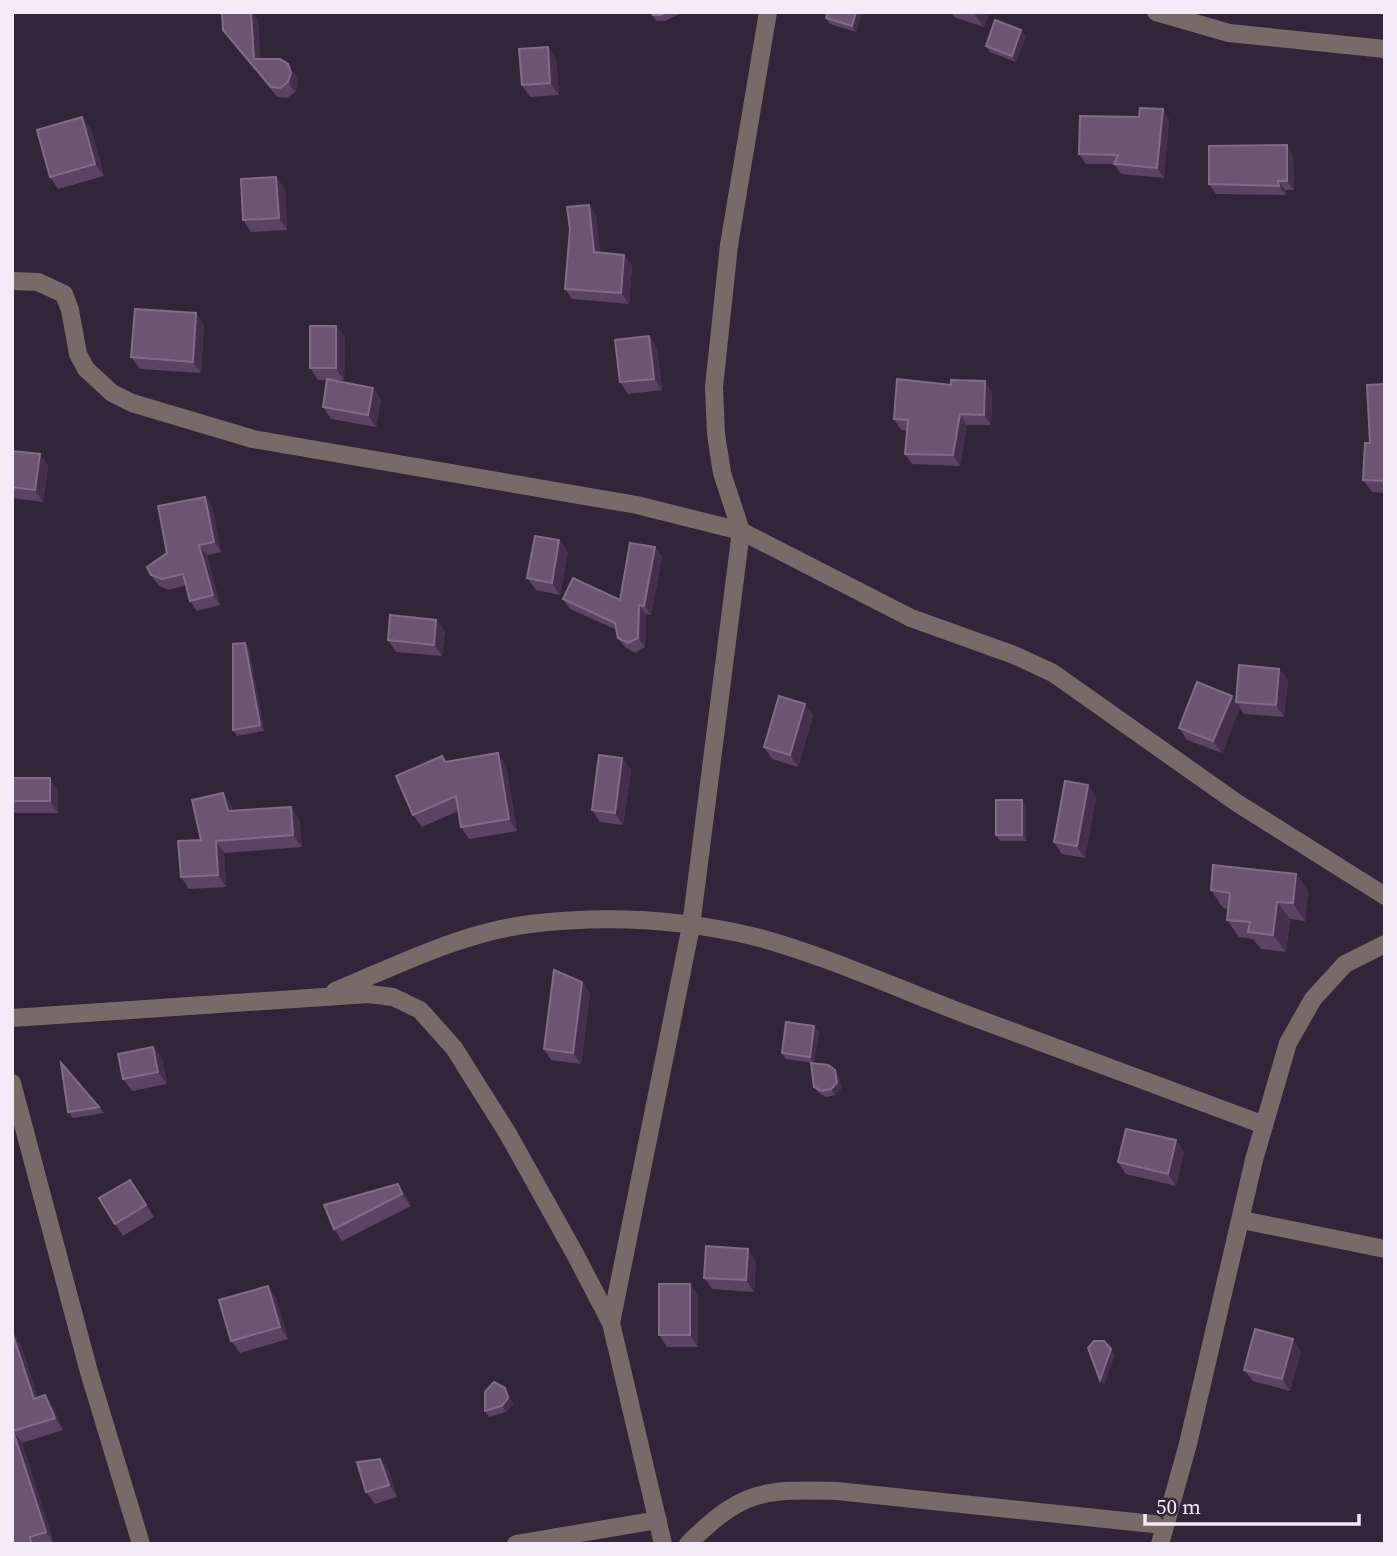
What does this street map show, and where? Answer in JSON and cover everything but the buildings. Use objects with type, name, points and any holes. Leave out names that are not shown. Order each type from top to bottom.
[{"type":"street","points":[[611,1324],[691,926],[741,531],[722,473],[716,434],[715,376],[729,245],[768,12]]},
{"type":"street","points":[[1156,12],[1229,33],[1385,49]]},
{"type":"street","points":[[12,281],[38,282],[64,294],[70,310],[78,354],[86,369],[112,393],[160,414],[253,439],[637,505],[741,531],[911,618],[1014,655],[1053,673],[1237,803],[1385,896]]},
{"type":"street","points":[[323,996],[440,946],[516,926],[591,918],[644,920],[691,926],[759,938],[1264,1125]]},
{"type":"street","points":[[1160,1544],[1163,1525],[1188,1444],[1264,1125],[1288,1043],[1313,999],[1345,964],[1385,944]]},
{"type":"street","points":[[12,1017],[369,994],[393,997],[420,1010],[454,1048],[508,1134],[611,1324],[663,1544]]},
{"type":"street","points":[[12,1083],[89,1372],[142,1544]]},
{"type":"street","points":[[1242,1220],[1385,1249]]},
{"type":"street","points":[[688,1544],[715,1518],[739,1501],[760,1493],[792,1489],[837,1491],[1163,1525]]},
{"type":"street","points":[[516,1544],[658,1520]]}]
